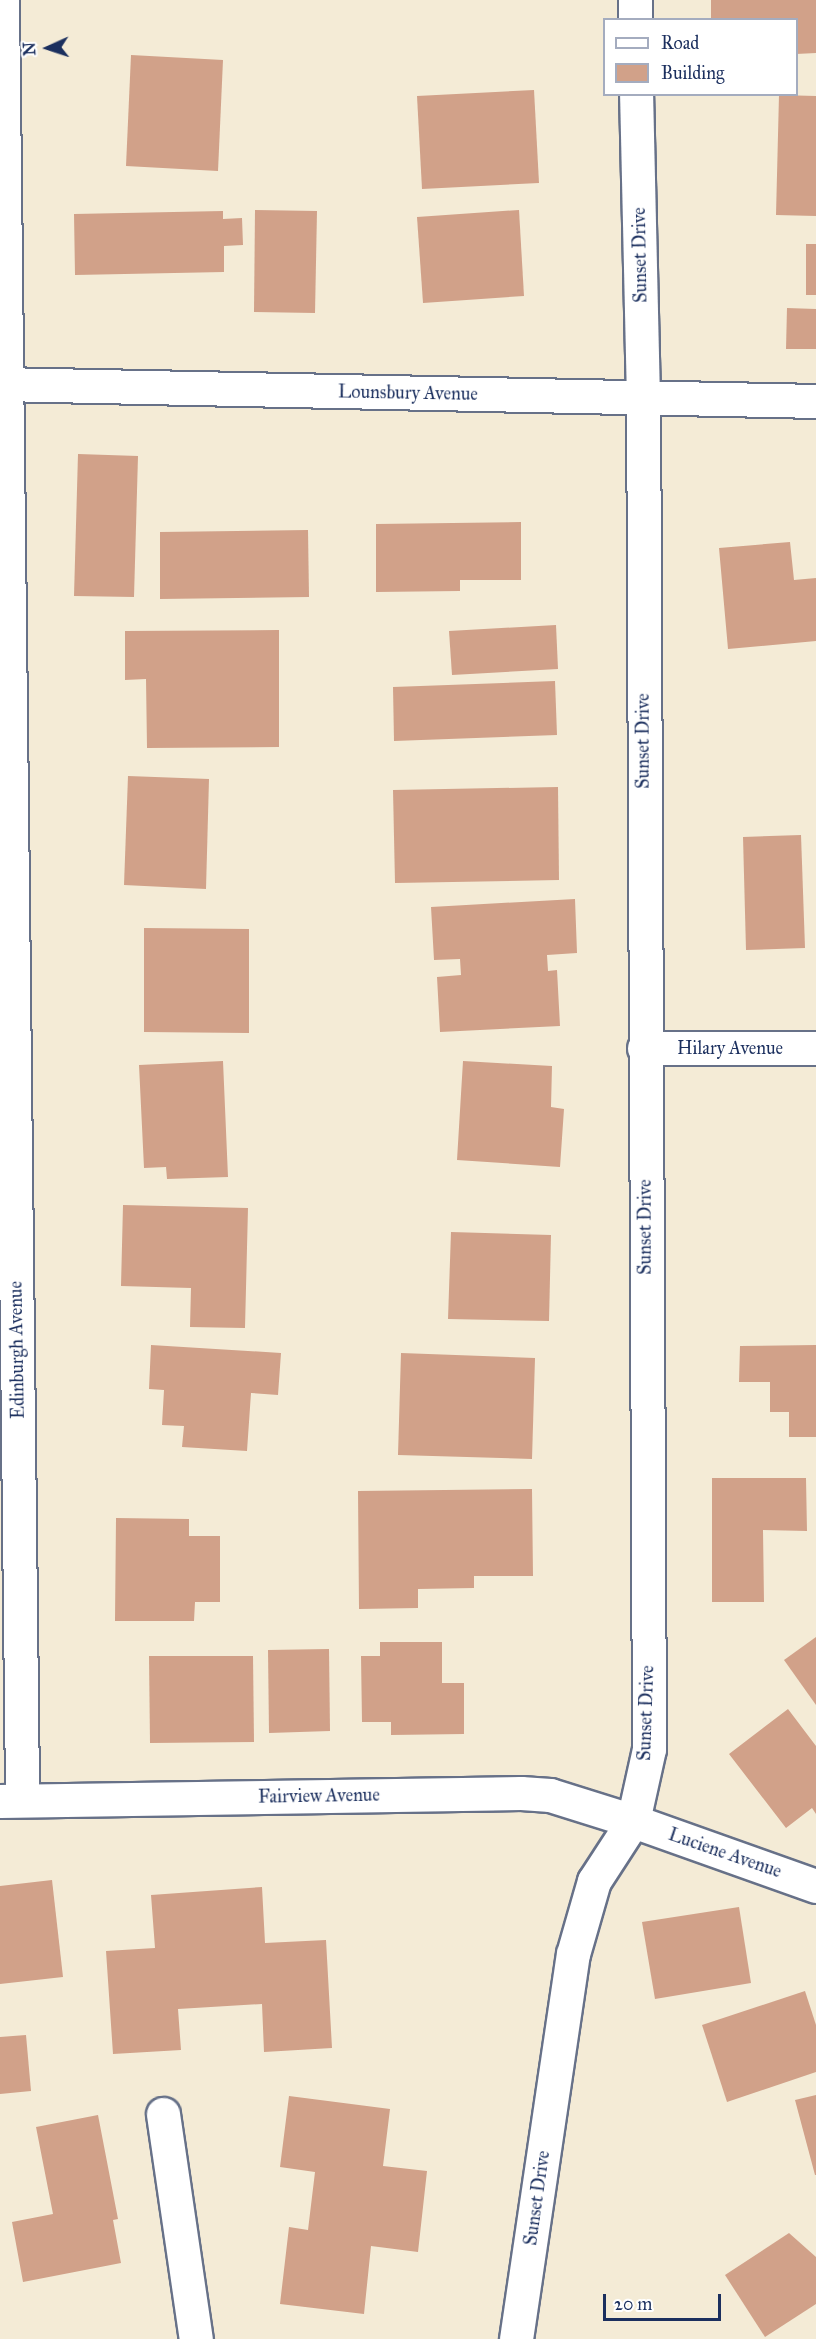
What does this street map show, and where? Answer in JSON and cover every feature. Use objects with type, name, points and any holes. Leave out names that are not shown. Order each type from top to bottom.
[{"type":"street","name":"Edinburgh Avenue","points":[[2,0],[11,1801]]},
{"type":"street","points":[[635,0],[635,18]]},
{"type":"street","name":"Sunset Drive","points":[[516,2339],[573,1954],[594,1881],[633,1821],[649,1749],[644,1048],[643,399],[636,96]]},
{"type":"street","name":"Lounsbury Avenue","points":[[3,384],[816,401]]},
{"type":"street","name":"Hilary Avenue","points":[[644,1048],[816,1048]]},
{"type":"street","name":"Fairview Avenue","points":[[11,1801],[521,1793],[550,1796],[633,1821]]},
{"type":"street","name":"Luciene Avenue","points":[[633,1821],[816,1886]]},
{"type":"street","points":[[164,2114],[196,2339]]},
{"type":"building","points":[[711,0],[816,0],[816,53],[798,54],[798,18],[711,18]]},
{"type":"building","points":[[131,55],[223,60],[218,171],[126,166]]},
{"type":"building","points":[[534,90],[539,183],[422,189],[417,96]]},
{"type":"building","points":[[779,96],[816,96],[816,216],[776,215]]},
{"type":"building","points":[[255,210],[317,211],[315,313],[254,312]]},
{"type":"building","points":[[519,210],[524,296],[423,303],[417,217]]},
{"type":"building","points":[[223,211],[223,219],[242,218],[243,245],[224,246],[224,272],[75,275],[74,214]]},
{"type":"building","points":[[806,244],[816,244],[816,295],[806,295]]},
{"type":"building","points":[[787,308],[816,309],[816,349],[786,349]]},
{"type":"building","points":[[78,454],[138,456],[134,597],[74,596]]},
{"type":"building","points":[[521,522],[521,580],[460,580],[460,591],[376,592],[376,524]]},
{"type":"building","points":[[308,530],[309,597],[160,599],[160,532]]},
{"type":"building","points":[[790,542],[794,580],[816,578],[816,641],[728,649],[719,548]]},
{"type":"building","points":[[556,625],[558,669],[452,675],[449,631]]},
{"type":"building","points":[[279,630],[279,747],[147,748],[146,679],[125,680],[125,631]]},
{"type":"building","points":[[555,681],[557,735],[394,741],[393,687]]},
{"type":"building","points":[[128,776],[209,779],[206,889],[124,885]]},
{"type":"building","points":[[558,787],[559,880],[395,883],[393,790]]},
{"type":"building","points":[[801,835],[805,948],[746,950],[743,837]]},
{"type":"building","points":[[575,899],[577,953],[547,955],[548,971],[557,970],[560,1026],[440,1032],[437,977],[461,975],[460,959],[434,960],[431,907]]},
{"type":"building","points":[[144,928],[249,929],[249,1033],[144,1032]]},
{"type":"building","points":[[223,1061],[228,1177],[167,1179],[166,1167],[144,1168],[139,1065]]},
{"type":"building","points":[[463,1061],[552,1066],[551,1107],[564,1109],[560,1167],[457,1160]]},
{"type":"building","points":[[123,1205],[248,1208],[245,1328],[190,1327],[191,1288],[121,1286]]},
{"type":"building","points":[[451,1232],[551,1235],[549,1321],[448,1319]]},
{"type":"building","points":[[151,1345],[281,1353],[278,1395],[251,1393],[247,1451],[182,1447],[184,1426],[162,1425],[164,1390],[149,1389]]},
{"type":"building","points":[[816,1345],[816,1437],[789,1437],[789,1412],[770,1412],[770,1382],[739,1382],[740,1346]]},
{"type":"building","points":[[401,1353],[535,1358],[532,1459],[398,1455]]},
{"type":"building","points":[[712,1478],[806,1478],[807,1531],[763,1530],[764,1602],[712,1602]]},
{"type":"building","points":[[532,1489],[533,1576],[474,1576],[474,1588],[418,1589],[418,1608],[359,1609],[358,1491]]},
{"type":"building","points":[[116,1518],[189,1519],[189,1536],[220,1536],[220,1602],[195,1602],[194,1621],[115,1621]]},
{"type":"building","points":[[816,1637],[816,1705],[784,1660]]},
{"type":"building","points":[[380,1642],[442,1642],[442,1683],[464,1683],[464,1734],[391,1735],[391,1722],[362,1722],[361,1656],[380,1656]]},
{"type":"building","points":[[329,1649],[330,1731],[269,1733],[268,1650]]},
{"type":"building","points":[[149,1656],[253,1656],[254,1742],[150,1743]]},
{"type":"building","points":[[788,1709],[816,1746],[816,1814],[812,1808],[786,1828],[729,1754]]},
{"type":"building","points":[[52,1880],[63,1977],[0,1984],[0,1886]]},
{"type":"building","points":[[262,1887],[265,1943],[326,1940],[332,2048],[264,2052],[262,2004],[178,2009],[181,2050],[113,2054],[106,1951],[155,1948],[151,1895]]},
{"type":"building","points":[[739,1907],[751,1983],[655,1999],[642,1922]]},
{"type":"building","points":[[805,1991],[816,2025],[816,2072],[727,2102],[702,2025]]},
{"type":"building","points":[[26,2035],[31,2091],[0,2094],[0,2037]]},
{"type":"building","points":[[816,2095],[816,2175],[815,2175],[795,2100]]},
{"type":"building","points":[[289,2096],[390,2109],[383,2166],[427,2171],[418,2252],[371,2246],[364,2314],[280,2304],[289,2227],[308,2230],[315,2172],[280,2167]]},
{"type":"building","points":[[98,2115],[118,2219],[113,2220],[121,2263],[23,2282],[12,2222],[53,2214],[36,2127]]},
{"type":"building","points":[[789,2233],[816,2257],[816,2304],[765,2337],[725,2275]]}]
